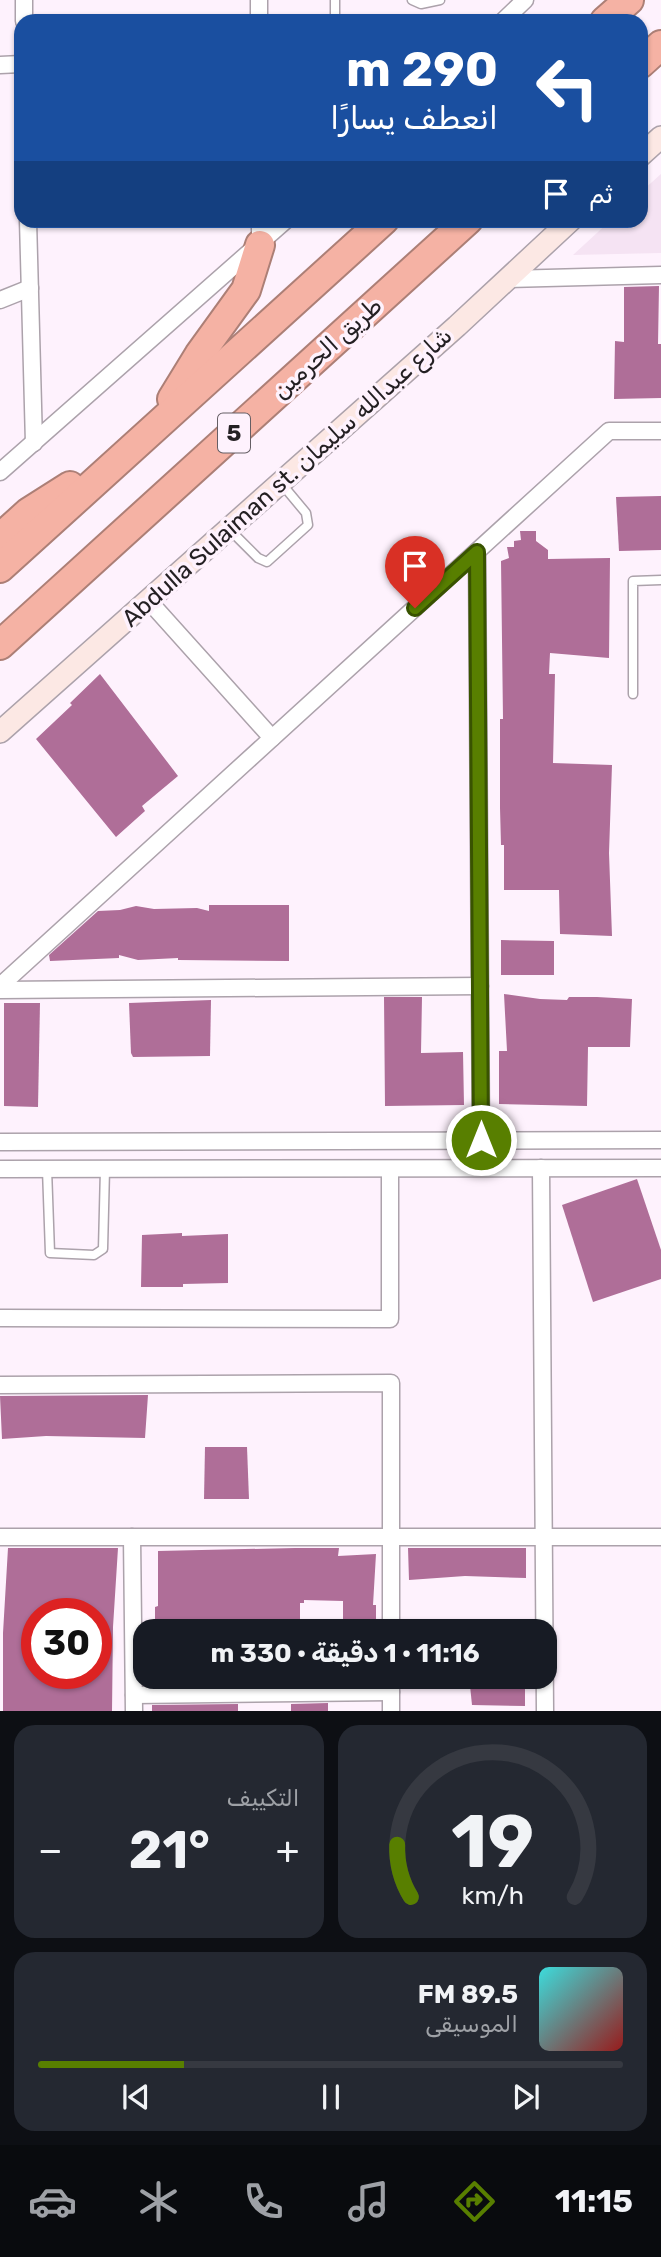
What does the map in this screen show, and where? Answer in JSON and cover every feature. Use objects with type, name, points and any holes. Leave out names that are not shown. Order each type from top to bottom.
[{"type":"highway","points":[[613,14],[629,0]]},
{"type":"highway","points":[[648,57],[661,45]]},
{"type":"highway","name":"5","points":[[0,568],[375,228]]},
{"type":"highway","name":"طريق الحرمين","points":[[0,645],[459,228]]},
{"type":"highway","points":[[0,538],[29,512],[144,436],[246,290],[260,233]]},
{"type":"main road","points":[[648,149],[661,137]]},
{"type":"main road","name":"Abdulla Sulaiman st. شارع عبدالله سليمان","points":[[0,732],[562,228]]},
{"type":"street","points":[[510,14],[525,0]]},
{"type":"street","points":[[28,228],[34,443]]},
{"type":"street","points":[[0,472],[260,233]]},
{"type":"street","points":[[508,279],[661,275]]},
{"type":"street","points":[[0,300],[30,288]]},
{"type":"street","points":[[0,988],[610,431],[661,431]]},
{"type":"street","points":[[477,552],[481,1140]]},
{"type":"street","points":[[148,600],[272,738]]},
{"type":"street","points":[[0,988],[480,986]]},
{"type":"street","points":[[0,1142],[661,1140]]},
{"type":"street","points":[[541,1168],[545,1711]]},
{"type":"street","points":[[0,1169],[661,1168]]},
{"type":"street","points":[[0,1318],[390,1319],[390,1169]]},
{"type":"street","points":[[0,1385],[391,1383],[391,1619]]},
{"type":"street","points":[[0,1537],[661,1536]]},
{"type":"street","points":[[132,1537],[134,1703],[323,1689]]},
{"type":"street","points":[[391,1689],[391,1711]]},
{"type":"lane","points":[[412,0],[421,4],[440,0]]},
{"type":"lane","points":[[229,529],[258,558],[267,562],[307,524],[306,513],[281,483]]},
{"type":"lane","points":[[633,694],[633,580],[661,580]]},
{"type":"lane","points":[[47,1169],[50,1253],[94,1255],[103,1249],[105,1169]]},
{"type":"shaded area","points":[[661,174],[661,253],[573,255],[602,228],[648,228],[648,186]]},
{"type":"building","points":[[659,286],[661,398],[614,399],[615,341],[624,342],[624,287]]},
{"type":"building","points":[[661,496],[661,550],[619,551],[616,497]]},
{"type":"building","points":[[520,531],[536,531],[536,541],[548,550],[548,559],[610,558],[609,658],[550,653],[549,674],[555,674],[553,763],[612,765],[609,853],[612,936],[560,934],[559,890],[504,890],[504,845],[501,845],[500,808],[500,719],[503,719],[501,561],[509,558],[507,547],[514,547],[514,541],[521,540]]},
{"type":"building","points":[[100,674],[178,776],[142,806],[145,811],[116,837],[36,739]]},
{"type":"building","points":[[209,905],[289,905],[289,961],[178,958],[138,960],[119,955],[119,958],[50,961],[49,955],[98,911],[136,906],[154,909],[197,908],[209,911]]},
{"type":"building","points":[[501,940],[554,941],[554,975],[501,975]]},
{"type":"building","points":[[504,994],[540,999],[632,999],[630,1047],[588,1047],[587,1106],[499,1104],[499,1051],[507,1051]]},
{"type":"building","points":[[384,997],[422,997],[421,1053],[463,1052],[464,1105],[385,1106]]},
{"type":"building","points":[[211,1000],[210,1056],[133,1057],[129,1003]]},
{"type":"building","points":[[4,1003],[40,1003],[38,1107],[4,1106]]},
{"type":"building","points":[[637,1179],[661,1250],[661,1279],[593,1302],[562,1205]]},
{"type":"building","points":[[182,1233],[182,1236],[228,1234],[228,1283],[141,1287],[142,1235]]},
{"type":"building","points":[[148,1395],[145,1438],[46,1436],[2,1439],[0,1396]]},
{"type":"building","points":[[205,1447],[247,1447],[249,1499],[204,1499]]},
{"type":"building","points":[[8,1548],[118,1548],[112,1711],[3,1711],[3,1633]]},
{"type":"building","points":[[339,1548],[338,1556],[376,1554],[373,1605],[376,1605],[376,1619],[343,1619],[343,1601],[304,1600],[304,1603],[300,1603],[300,1619],[155,1619],[155,1607],[158,1606],[158,1551]]},
{"type":"building","points":[[408,1548],[526,1548],[526,1578],[465,1576],[409,1580]]},
{"type":"building","points":[[470,1689],[525,1689],[525,1706],[472,1705]]},
{"type":"building","points":[[328,1703],[328,1711],[291,1711],[291,1704]]},
{"type":"building","points":[[238,1704],[238,1711],[152,1711],[152,1705]]},
{"type":"route","points":[[415,608],[477,552],[481,1140]]}]
